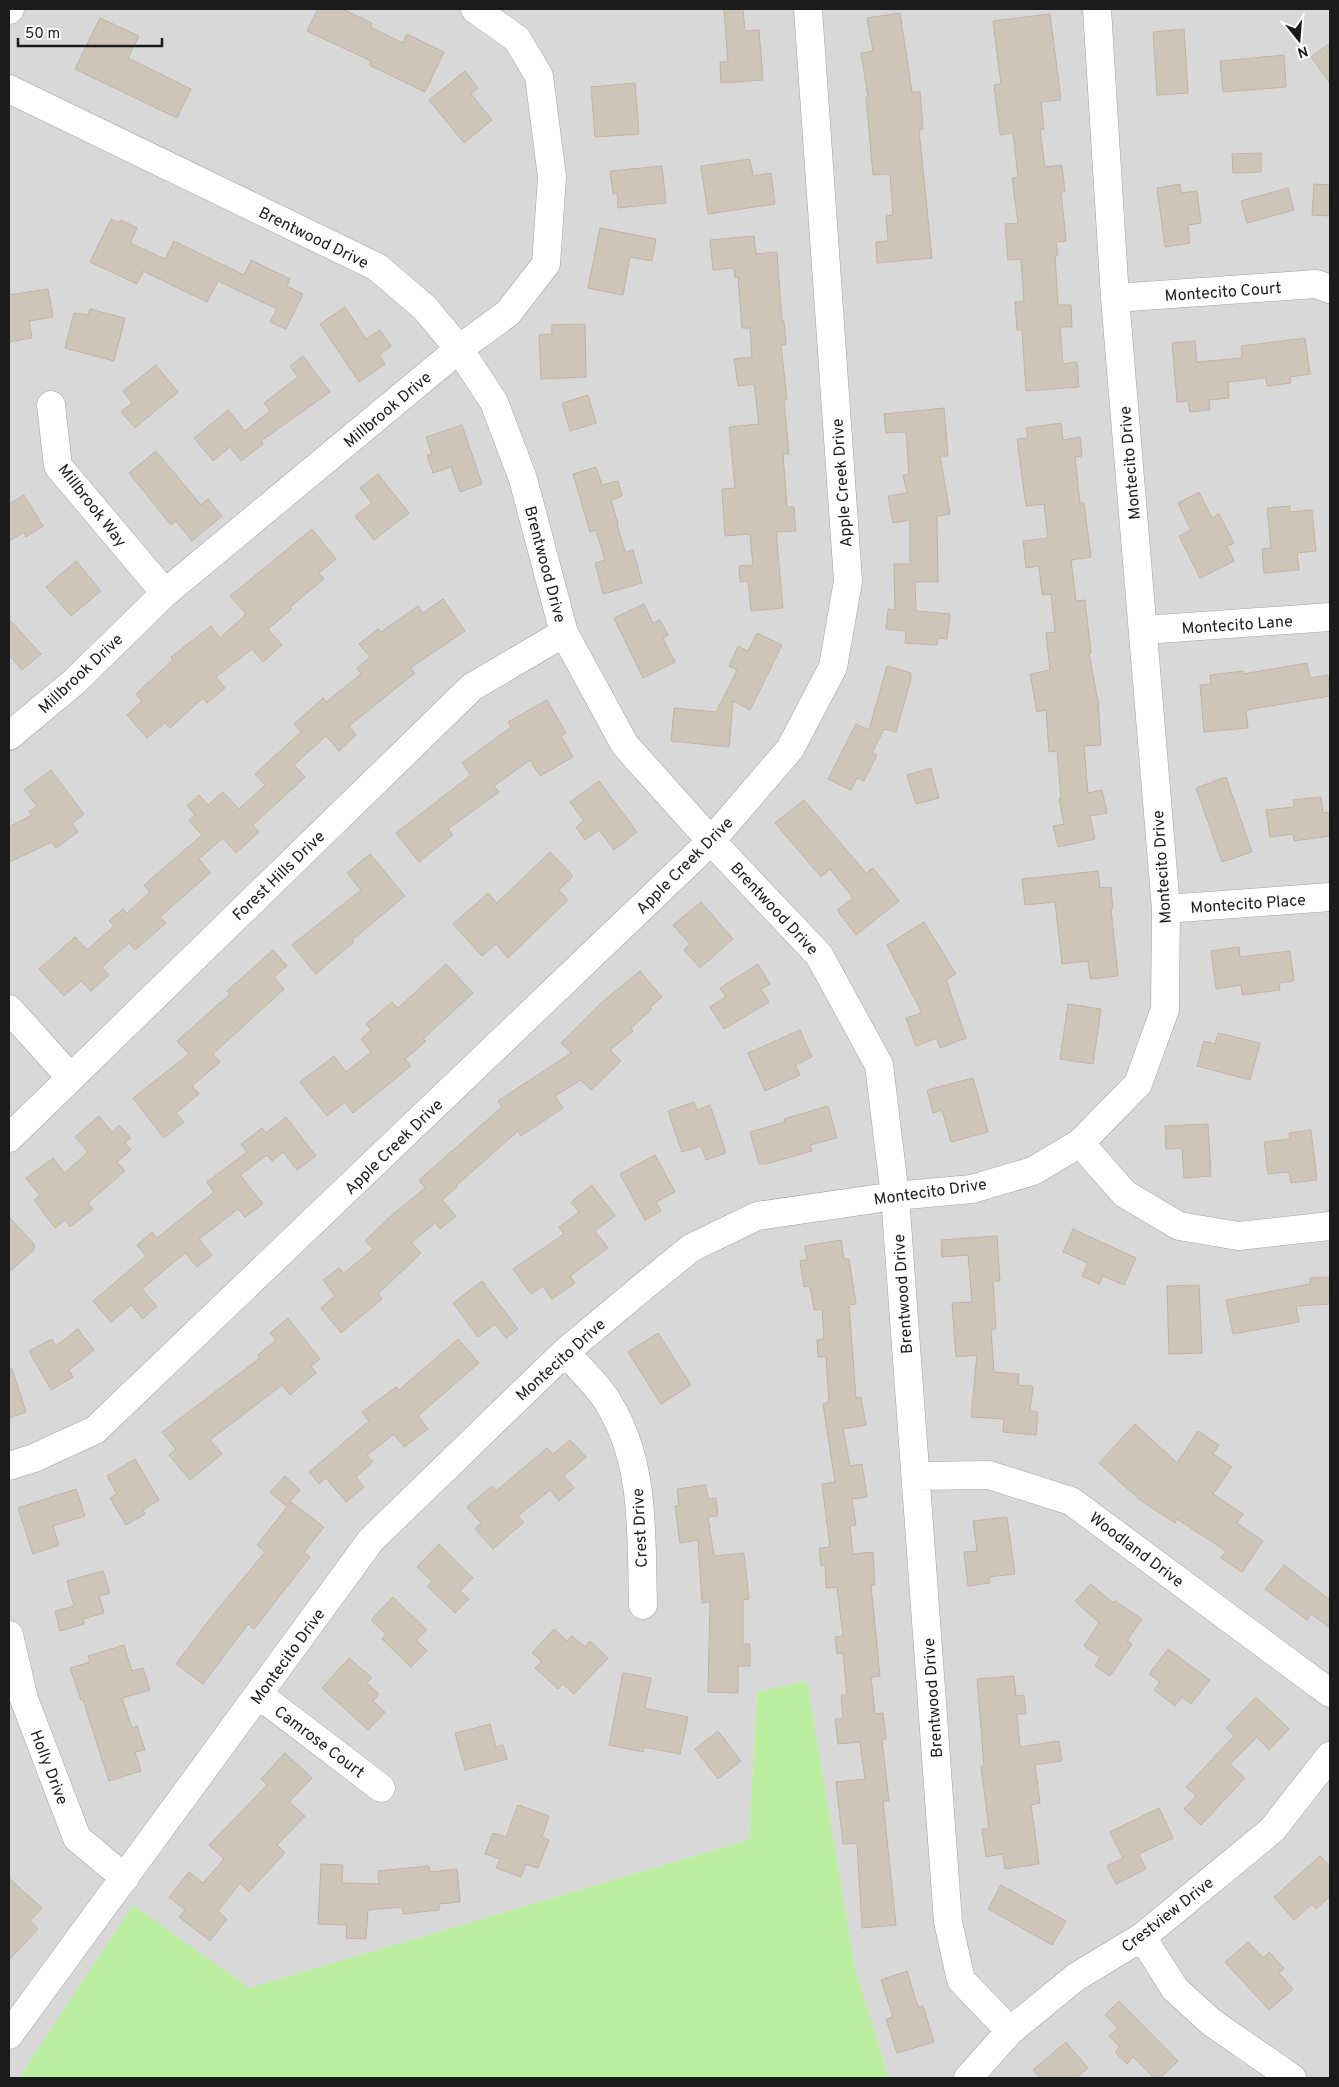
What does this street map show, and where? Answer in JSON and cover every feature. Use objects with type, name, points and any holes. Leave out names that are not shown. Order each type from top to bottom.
[{"type":"street","name":"Millbrook Drive","points":[[9,736],[74,682],[165,593],[459,349],[508,313],[546,264],[552,177],[539,76],[517,38],[475,9]]},
{"type":"street","name":"Apple Creek Drive","points":[[9,1466],[34,1458],[95,1430],[711,841],[790,748],[833,667],[848,581],[808,9]]},
{"type":"street","name":"Montecito Drive","points":[[9,2035],[371,1540],[565,1352],[691,1248],[757,1216],[895,1196],[972,1189],[1034,1171],[1080,1143],[1138,1084],[1165,1009],[1166,909],[1115,298],[1097,9]]},
{"type":"street","name":"Brentwood Drive","points":[[9,89],[377,267],[425,308],[459,349],[494,402],[523,479],[564,633],[626,745],[711,841],[819,955],[880,1065],[895,1196],[948,1922],[960,1980],[1010,2031]]},
{"type":"street","name":"Montecito Court","points":[[1115,298],[1316,284],[1330,289]]},
{"type":"street","name":"Millbrook Way","points":[[51,405],[58,466],[165,593]]},
{"type":"street","name":"Montecito Lane","points":[[1144,630],[1330,617]]},
{"type":"street","name":"Forest Hills Drive","points":[[9,1138],[472,687],[564,633]]},
{"type":"street","name":"Montecito Place","points":[[1166,909],[1330,897]]},
{"type":"street","points":[[9,1009],[70,1077]]},
{"type":"street","points":[[1080,1143],[1125,1194],[1179,1226],[1238,1236],[1330,1226]]},
{"type":"street","name":"Crest Drive","points":[[565,1352],[609,1404],[627,1444],[639,1491],[643,1605]]},
{"type":"street","name":"Woodland Drive","points":[[916,1476],[989,1475],[1071,1501],[1330,1693]]},
{"type":"street","name":"Holly Drive","points":[[9,1635],[24,1699],[77,1838],[125,1878]]},
{"type":"street","name":"Camrose Court","points":[[259,1695],[381,1788]]},
{"type":"street","name":"Crestview Drive","points":[[968,2078],[1010,2031],[1076,1977],[1142,1938],[1272,1830],[1330,1756]]},
{"type":"street","points":[[1142,1938],[1175,1989],[1211,2022],[1292,2078]]},
{"type":"shaded area","points":[[9,9],[1330,9],[1330,2078],[889,2078],[855,1968],[807,1681],[757,1692],[749,1840],[249,1988],[133,1905],[19,2078],[9,2078]]},
{"type":"green space","points":[[807,1681],[855,1968],[889,2078],[19,2078],[133,1905],[249,1988],[749,1840],[757,1692]]},
{"type":"building","points":[[318,9],[342,9],[372,23],[370,27],[403,43],[407,34],[444,52],[425,92],[369,65],[371,61],[307,31]]},
{"type":"building","points":[[724,9],[743,9],[745,31],[759,30],[763,80],[721,83],[720,62],[728,62]]},
{"type":"building","points":[[900,13],[912,92],[920,92],[923,129],[919,130],[932,258],[877,263],[876,242],[888,241],[886,216],[893,215],[890,174],[873,175],[866,97],[868,97],[861,53],[873,51],[867,18]]},
{"type":"building","points":[[1050,14],[1061,100],[1041,102],[1044,129],[1040,130],[1045,167],[1062,165],[1065,192],[1061,192],[1066,241],[1056,242],[1058,255],[1055,255],[1058,305],[1071,305],[1072,327],[1060,327],[1063,364],[1077,362],[1079,387],[1026,391],[1022,330],[1017,330],[1015,302],[1024,301],[1021,259],[1008,260],[1005,224],[1018,223],[1012,178],[1018,177],[1013,133],[1000,135],[994,85],[1001,84],[993,21]]},
{"type":"building","points":[[100,18],[139,36],[128,58],[191,89],[177,118],[75,69]]},
{"type":"building","points":[[1184,29],[1188,93],[1157,95],[1153,32]]},
{"type":"building","points":[[1330,43],[1330,83],[1311,57]]},
{"type":"building","points":[[1284,55],[1286,87],[1223,92],[1220,61]]},
{"type":"building","points":[[465,71],[478,88],[471,94],[492,120],[464,143],[429,100]]},
{"type":"building","points":[[635,83],[639,134],[595,137],[591,87]]},
{"type":"building","points":[[1261,153],[1261,172],[1233,173],[1232,154]]},
{"type":"building","points":[[750,159],[753,176],[771,173],[775,204],[708,214],[701,166]]},
{"type":"building","points":[[662,166],[666,203],[618,208],[617,193],[613,194],[610,171]]},
{"type":"building","points":[[1180,184],[1181,193],[1197,191],[1201,223],[1188,225],[1190,243],[1165,247],[1157,188]]},
{"type":"building","points":[[1314,184],[1330,185],[1330,216],[1312,215]]},
{"type":"building","points":[[1288,188],[1294,210],[1247,223],[1241,201]]},
{"type":"building","points":[[111,219],[119,223],[121,220],[137,228],[130,243],[165,259],[174,241],[244,275],[251,260],[290,279],[287,286],[303,294],[286,329],[270,322],[277,309],[218,281],[207,302],[143,271],[137,284],[90,262]]},
{"type":"building","points":[[600,228],[656,239],[652,261],[630,257],[623,295],[588,288]]},
{"type":"building","points":[[754,236],[756,254],[777,252],[782,321],[784,321],[786,344],[781,345],[787,400],[784,400],[789,454],[783,454],[787,507],[794,507],[796,531],[776,532],[783,608],[751,611],[748,581],[740,582],[739,566],[753,565],[750,534],[725,536],[722,489],[735,488],[729,427],[759,424],[754,384],[738,386],[734,359],[752,357],[750,328],[742,328],[738,277],[735,278],[734,268],[713,270],[710,240]]},
{"type":"building","points":[[48,289],[53,317],[29,321],[32,338],[9,342],[9,295]]},
{"type":"building","points":[[345,307],[366,339],[380,330],[391,346],[379,355],[385,364],[359,382],[320,324]]},
{"type":"building","points":[[90,309],[125,318],[114,361],[65,348],[74,313],[88,315]]},
{"type":"building","points":[[585,324],[586,377],[541,379],[539,335],[552,334],[552,325]]},
{"type":"building","points":[[1305,338],[1310,374],[1290,377],[1291,383],[1267,386],[1266,378],[1228,382],[1229,398],[1209,400],[1210,410],[1190,412],[1188,401],[1177,402],[1172,343],[1195,341],[1197,362],[1242,358],[1241,346]]},
{"type":"building","points":[[303,356],[330,392],[261,441],[263,444],[241,461],[230,447],[213,461],[194,438],[228,410],[245,431],[270,411],[264,403],[298,377],[290,366]]},
{"type":"building","points":[[156,365],[178,392],[135,428],[121,412],[132,403],[123,391]]},
{"type":"building","points":[[588,395],[596,423],[570,431],[562,403]]},
{"type":"building","points":[[944,408],[948,456],[940,456],[950,514],[937,516],[938,582],[915,582],[916,611],[950,614],[947,639],[938,638],[937,645],[905,643],[906,631],[886,629],[888,609],[895,610],[894,564],[910,564],[910,520],[893,523],[888,496],[907,493],[903,475],[909,474],[906,432],[886,433],[884,414]]},
{"type":"building","points":[[1061,423],[1063,440],[1080,437],[1082,456],[1075,457],[1080,503],[1084,503],[1091,557],[1071,560],[1076,601],[1085,600],[1091,653],[1089,654],[1098,701],[1101,745],[1084,746],[1088,793],[1102,790],[1107,813],[1090,816],[1095,839],[1058,847],[1053,826],[1064,824],[1059,799],[1061,799],[1057,751],[1049,752],[1046,710],[1037,712],[1030,674],[1050,670],[1046,633],[1055,632],[1051,594],[1042,595],[1039,566],[1026,568],[1023,541],[1048,538],[1044,504],[1026,506],[1017,439],[1028,438],[1026,428]]},
{"type":"building","points":[[462,425],[482,484],[460,492],[451,467],[433,473],[427,455],[432,454],[426,437]]},
{"type":"building","points":[[156,451],[201,505],[208,499],[222,516],[192,541],[176,521],[171,525],[129,473]]},
{"type":"building","points":[[596,467],[602,485],[618,481],[622,496],[611,500],[625,552],[633,550],[642,583],[603,594],[595,563],[605,560],[596,530],[590,532],[573,474]]},
{"type":"building","points":[[378,474],[409,513],[374,540],[355,516],[372,503],[360,488]]},
{"type":"building","points":[[1199,492],[1212,518],[1219,514],[1234,543],[1227,546],[1234,561],[1200,578],[1179,536],[1191,530],[1178,503]]},
{"type":"building","points":[[24,495],[43,526],[26,537],[24,532],[9,541],[9,504]]},
{"type":"building","points":[[1290,506],[1290,512],[1312,510],[1316,551],[1297,553],[1299,570],[1264,573],[1262,549],[1271,548],[1267,508]]},
{"type":"building","points":[[312,529],[336,559],[319,573],[324,579],[290,607],[292,609],[268,629],[282,645],[263,662],[252,649],[216,677],[225,688],[207,703],[203,698],[170,728],[165,723],[147,738],[127,715],[142,701],[136,694],[173,660],[171,657],[211,626],[220,638],[246,614],[230,596]]},
{"type":"building","points":[[76,561],[101,591],[71,616],[46,587]]},
{"type":"building","points":[[443,599],[465,631],[410,668],[415,673],[349,726],[356,735],[339,751],[326,736],[294,765],[305,777],[253,825],[259,832],[236,853],[223,838],[199,859],[210,873],[160,917],[166,923],[135,950],[129,943],[102,967],[109,975],[91,991],[81,981],[64,996],[39,969],[75,937],[87,950],[114,926],[109,921],[123,909],[127,913],[150,892],[144,885],[202,835],[189,820],[195,815],[187,806],[199,795],[208,805],[223,792],[239,809],[265,785],[255,774],[301,732],[294,724],[323,698],[326,702],[361,674],[357,668],[370,657],[359,644],[378,629],[381,632],[418,606],[423,613]]},
{"type":"building","points":[[644,604],[653,623],[660,620],[668,635],[663,638],[675,662],[643,678],[614,618]]},
{"type":"building","points":[[9,619],[41,654],[22,670],[9,655]]},
{"type":"building","points":[[757,633],[782,645],[750,710],[733,701],[729,747],[671,741],[674,708],[716,712],[737,670],[729,666],[738,646],[748,651]]},
{"type":"building","points":[[1307,663],[1310,678],[1328,675],[1330,696],[1246,710],[1248,728],[1204,732],[1200,685],[1211,684],[1210,675],[1243,671],[1243,674]]},
{"type":"building","points":[[887,666],[911,673],[896,732],[884,729],[872,753],[877,755],[864,781],[857,778],[851,790],[828,779],[856,724],[869,730]]},
{"type":"building","points":[[547,700],[566,733],[561,736],[573,757],[540,776],[530,760],[494,786],[499,792],[448,829],[453,835],[419,862],[396,833],[471,775],[462,763],[511,727],[508,722]]},
{"type":"building","points":[[931,768],[939,798],[916,804],[907,775]]},
{"type":"building","points":[[51,770],[84,814],[72,823],[78,832],[56,848],[52,842],[9,862],[9,827],[32,815],[29,812],[37,806],[24,790]]},
{"type":"building","points":[[1226,777],[1252,852],[1222,862],[1196,788]]},
{"type":"building","points":[[599,781],[637,832],[614,850],[599,830],[585,840],[576,827],[584,821],[570,802]]},
{"type":"building","points":[[1321,797],[1323,813],[1330,812],[1330,836],[1294,841],[1293,834],[1270,837],[1266,810],[1294,807],[1293,800]]},
{"type":"building","points":[[804,800],[866,873],[873,868],[899,901],[856,935],[837,910],[853,898],[830,869],[821,877],[775,823]]},
{"type":"building","points":[[550,852],[573,876],[559,890],[568,900],[508,958],[496,944],[482,956],[453,924],[488,893],[497,903]]},
{"type":"building","points":[[370,854],[405,896],[352,940],[354,942],[316,974],[292,945],[361,890],[347,873]]},
{"type":"building","points":[[1098,871],[1100,888],[1111,887],[1113,908],[1111,909],[1118,976],[1090,979],[1088,961],[1062,964],[1055,902],[1025,905],[1022,879]]},
{"type":"building","points":[[701,902],[733,939],[700,968],[684,950],[690,944],[673,925]]},
{"type":"building","points":[[924,922],[956,974],[946,980],[966,1038],[940,1048],[937,1038],[916,1046],[906,1018],[922,1013],[887,945]]},
{"type":"building","points":[[1239,947],[1240,957],[1290,951],[1294,981],[1279,983],[1280,990],[1242,995],[1241,985],[1216,989],[1211,951]]},
{"type":"building","points":[[273,950],[287,966],[274,977],[284,989],[213,1054],[220,1062],[192,1086],[199,1094],[176,1113],[184,1122],[164,1138],[133,1098],[189,1054],[177,1041],[230,994],[227,991]]},
{"type":"building","points":[[446,964],[473,993],[423,1039],[426,1041],[405,1059],[411,1066],[353,1113],[345,1102],[327,1116],[300,1082],[334,1056],[346,1072],[371,1052],[361,1039],[371,1030],[366,1024],[392,1002],[398,1008]]},
{"type":"building","points":[[758,964],[770,984],[761,989],[769,1002],[724,1029],[710,1007],[726,997],[720,988]]},
{"type":"building","points":[[640,971],[662,997],[631,1028],[633,1031],[610,1050],[621,1061],[591,1090],[581,1080],[555,1096],[563,1108],[521,1136],[518,1131],[456,1186],[442,1200],[456,1216],[440,1229],[435,1223],[411,1243],[421,1253],[378,1294],[382,1299],[341,1333],[321,1308],[335,1296],[323,1280],[339,1268],[344,1273],[373,1249],[365,1241],[391,1216],[425,1188],[419,1180],[502,1107],[498,1101],[571,1053],[561,1043],[601,1003]]},
{"type":"building","points":[[1068,1004],[1101,1009],[1093,1064],[1060,1059]]},
{"type":"building","points":[[800,1030],[812,1057],[795,1065],[800,1075],[765,1091],[748,1053]]},
{"type":"building","points":[[1218,1033],[1260,1043],[1250,1080],[1197,1066],[1204,1041],[1215,1044]]},
{"type":"building","points":[[973,1078],[988,1132],[951,1142],[942,1110],[933,1113],[927,1090]]},
{"type":"building","points":[[694,1102],[697,1110],[710,1105],[726,1153],[706,1160],[701,1146],[682,1152],[668,1111]]},
{"type":"building","points":[[828,1106],[837,1138],[810,1145],[812,1151],[766,1164],[759,1164],[750,1132],[785,1122],[784,1119]]},
{"type":"building","points":[[99,1116],[112,1132],[119,1125],[131,1138],[125,1143],[131,1150],[117,1162],[125,1171],[88,1203],[93,1209],[70,1227],[65,1220],[55,1228],[34,1200],[40,1196],[26,1178],[53,1158],[65,1173],[88,1152],[75,1137]]},
{"type":"building","points":[[286,1117],[316,1156],[297,1170],[283,1152],[272,1161],[267,1155],[240,1175],[263,1204],[245,1217],[238,1209],[199,1239],[212,1255],[197,1267],[185,1253],[142,1289],[157,1306],[143,1319],[131,1305],[111,1322],[93,1301],[146,1256],[137,1245],[152,1232],[157,1238],[214,1192],[207,1182],[247,1152],[241,1144],[262,1128],[266,1133]]},
{"type":"building","points":[[1208,1124],[1211,1176],[1184,1178],[1182,1148],[1166,1149],[1165,1126]]},
{"type":"building","points":[[1311,1130],[1317,1180],[1291,1183],[1289,1172],[1268,1174],[1264,1142],[1290,1139],[1289,1133]]},
{"type":"building","points":[[655,1155],[675,1192],[656,1202],[661,1211],[645,1220],[620,1174]]},
{"type":"building","points":[[592,1185],[615,1216],[595,1231],[608,1248],[570,1276],[575,1283],[552,1299],[543,1286],[531,1294],[513,1269],[564,1234],[559,1227],[579,1212],[571,1202]]},
{"type":"building","points":[[9,1217],[34,1244],[34,1250],[9,1272]]},
{"type":"building","points":[[1073,1229],[1136,1258],[1124,1285],[1103,1276],[1099,1284],[1082,1276],[1088,1263],[1063,1252]]},
{"type":"building","points":[[997,1236],[1000,1281],[993,1281],[996,1329],[991,1330],[994,1372],[1019,1374],[1018,1385],[1033,1386],[1030,1411],[1038,1412],[1036,1435],[1003,1432],[1004,1419],[971,1417],[977,1355],[956,1357],[952,1303],[972,1302],[968,1255],[942,1257],[941,1240]]},
{"type":"building","points":[[841,1240],[844,1259],[849,1259],[856,1304],[849,1305],[856,1398],[861,1397],[866,1425],[843,1429],[850,1466],[862,1464],[867,1497],[852,1499],[856,1525],[850,1526],[853,1554],[873,1552],[875,1585],[871,1585],[880,1676],[871,1677],[875,1714],[883,1713],[886,1739],[882,1740],[889,1801],[883,1801],[896,1925],[862,1928],[857,1843],[843,1844],[836,1782],[865,1779],[860,1742],[838,1744],[835,1719],[843,1719],[841,1695],[847,1695],[843,1653],[837,1654],[835,1637],[843,1636],[837,1587],[826,1588],[825,1565],[821,1566],[819,1548],[830,1547],[822,1484],[835,1482],[823,1404],[829,1402],[826,1357],[818,1357],[817,1340],[824,1339],[822,1309],[814,1310],[810,1286],[804,1287],[800,1261],[807,1260],[805,1246]]},
{"type":"building","points":[[1330,1277],[1330,1304],[1296,1306],[1299,1322],[1233,1334],[1226,1300],[1310,1284],[1310,1278]]},
{"type":"building","points":[[482,1281],[518,1329],[506,1338],[495,1324],[478,1337],[453,1303]]},
{"type":"building","points":[[1199,1285],[1202,1353],[1169,1354],[1167,1286]]},
{"type":"building","points":[[288,1318],[320,1359],[311,1366],[316,1373],[290,1395],[282,1385],[210,1440],[222,1454],[190,1480],[169,1455],[176,1449],[162,1432],[260,1358],[258,1355],[276,1340],[270,1333]]},
{"type":"building","points":[[78,1329],[94,1350],[69,1370],[73,1377],[51,1390],[29,1351],[52,1339],[56,1346]]},
{"type":"building","points":[[658,1333],[691,1385],[661,1404],[628,1352]]},
{"type":"building","points":[[458,1339],[479,1363],[418,1416],[428,1429],[404,1447],[394,1434],[367,1455],[373,1462],[356,1477],[364,1487],[346,1502],[326,1478],[319,1484],[309,1472],[369,1421],[362,1412],[396,1387],[399,1390]]},
{"type":"building","points":[[9,1369],[12,1369],[26,1412],[9,1418]]},
{"type":"building","points":[[1135,1424],[1177,1463],[1198,1431],[1219,1445],[1213,1454],[1232,1467],[1213,1494],[1243,1514],[1237,1523],[1263,1541],[1242,1572],[1221,1558],[1226,1551],[1177,1519],[1175,1523],[1140,1500],[1099,1463]]},
{"type":"building","points":[[570,1440],[586,1457],[564,1476],[574,1488],[559,1501],[550,1490],[518,1516],[524,1522],[493,1549],[475,1529],[481,1523],[467,1507],[492,1486],[496,1491],[547,1448],[553,1454]]},
{"type":"building","points":[[135,1459],[159,1500],[143,1510],[145,1514],[126,1525],[110,1498],[117,1494],[107,1476]]},
{"type":"building","points":[[285,1476],[300,1490],[286,1506],[270,1492]]},
{"type":"building","points":[[706,1485],[708,1499],[716,1498],[718,1516],[708,1517],[714,1556],[744,1553],[749,1599],[743,1600],[743,1644],[750,1644],[750,1666],[738,1666],[738,1693],[708,1692],[710,1602],[702,1603],[698,1540],[680,1543],[675,1506],[679,1505],[677,1489]]},
{"type":"building","points":[[76,1489],[85,1516],[53,1526],[59,1545],[33,1554],[18,1508]]},
{"type":"building","points":[[291,1502],[324,1527],[304,1552],[310,1557],[254,1629],[248,1624],[203,1684],[176,1664],[213,1615],[265,1552],[257,1545]]},
{"type":"building","points":[[1007,1517],[1015,1574],[989,1577],[990,1583],[968,1586],[964,1552],[977,1551],[973,1521]]},
{"type":"building","points":[[439,1544],[473,1578],[460,1591],[469,1599],[455,1613],[427,1586],[432,1582],[417,1567]]},
{"type":"building","points":[[1284,1565],[1330,1600],[1330,1628],[1311,1614],[1307,1620],[1265,1589]]},
{"type":"building","points":[[103,1571],[110,1593],[99,1596],[104,1613],[83,1619],[84,1624],[60,1631],[55,1611],[74,1606],[67,1581]]},
{"type":"building","points":[[1091,1584],[1113,1603],[1115,1601],[1142,1619],[1127,1641],[1132,1644],[1110,1676],[1095,1666],[1100,1657],[1084,1646],[1099,1623],[1075,1601]]},
{"type":"building","points":[[393,1597],[427,1630],[416,1640],[427,1651],[411,1667],[382,1639],[386,1634],[371,1620]]},
{"type":"building","points":[[554,1629],[567,1641],[572,1636],[585,1647],[590,1641],[608,1658],[574,1694],[563,1684],[558,1689],[535,1668],[542,1662],[532,1653]]},
{"type":"building","points":[[124,1645],[132,1671],[143,1668],[150,1690],[122,1698],[132,1728],[137,1726],[145,1750],[135,1752],[141,1771],[109,1781],[83,1700],[81,1700],[70,1668],[90,1662],[88,1656]]},
{"type":"building","points":[[1168,1649],[1210,1680],[1191,1704],[1182,1697],[1175,1706],[1154,1690],[1160,1682],[1149,1674]]},
{"type":"building","points":[[349,1658],[372,1678],[367,1683],[379,1694],[373,1701],[385,1712],[368,1730],[322,1688]]},
{"type":"building","points":[[623,1673],[651,1678],[645,1708],[688,1717],[680,1754],[644,1747],[643,1752],[609,1745]]},
{"type":"building","points":[[1014,1676],[1016,1696],[1024,1695],[1026,1714],[1017,1714],[1020,1747],[1059,1741],[1062,1761],[1035,1765],[1040,1803],[1031,1805],[1039,1864],[1005,1869],[1003,1854],[986,1857],[982,1829],[989,1829],[981,1767],[984,1766],[977,1679]]},
{"type":"building","points":[[1256,1697],[1289,1729],[1269,1750],[1257,1737],[1230,1764],[1245,1778],[1201,1825],[1184,1809],[1196,1796],[1186,1787],[1234,1736],[1226,1728]]},
{"type":"building","points":[[490,1724],[496,1747],[503,1745],[507,1759],[465,1770],[455,1733]]},
{"type":"building","points":[[718,1731],[741,1761],[718,1779],[695,1749]]},
{"type":"building","points":[[285,1753],[312,1778],[289,1802],[305,1816],[277,1845],[285,1853],[249,1892],[240,1883],[218,1911],[227,1919],[210,1941],[179,1917],[185,1910],[169,1897],[189,1872],[203,1883],[224,1859],[209,1845],[267,1785],[261,1779]]},
{"type":"building","points":[[518,1805],[549,1816],[542,1837],[549,1840],[538,1868],[526,1864],[521,1877],[496,1868],[500,1859],[485,1854],[493,1833],[506,1837]]},
{"type":"building","points":[[1159,1808],[1173,1838],[1139,1854],[1146,1869],[1116,1884],[1107,1866],[1123,1858],[1110,1832]]},
{"type":"building","points":[[1320,1856],[1330,1867],[1330,1896],[1316,1909],[1312,1904],[1294,1920],[1274,1897]]},
{"type":"building","points":[[321,1864],[343,1865],[342,1883],[379,1884],[378,1871],[429,1866],[430,1872],[457,1869],[460,1902],[439,1904],[439,1910],[403,1914],[402,1907],[368,1910],[366,1939],[346,1938],[347,1925],[318,1924]]},
{"type":"building","points":[[9,1878],[42,1908],[30,1921],[38,1929],[9,1960]]},
{"type":"building","points":[[1001,1885],[1066,1921],[1052,1945],[988,1909]]},
{"type":"building","points":[[1248,1942],[1263,1958],[1269,1952],[1284,1968],[1279,1973],[1293,1989],[1269,2010],[1225,1962]]},
{"type":"building","points":[[907,1971],[918,2007],[923,2006],[934,2042],[897,2053],[886,2019],[893,2017],[881,1980]]},
{"type":"building","points":[[1119,2001],[1178,2061],[1160,2078],[1154,2078],[1133,2057],[1127,2064],[1115,2052],[1120,2047],[1109,2036],[1118,2028],[1105,2015]]},
{"type":"building","points":[[1066,2042],[1088,2068],[1076,2078],[1040,2078],[1033,2070]]}]
